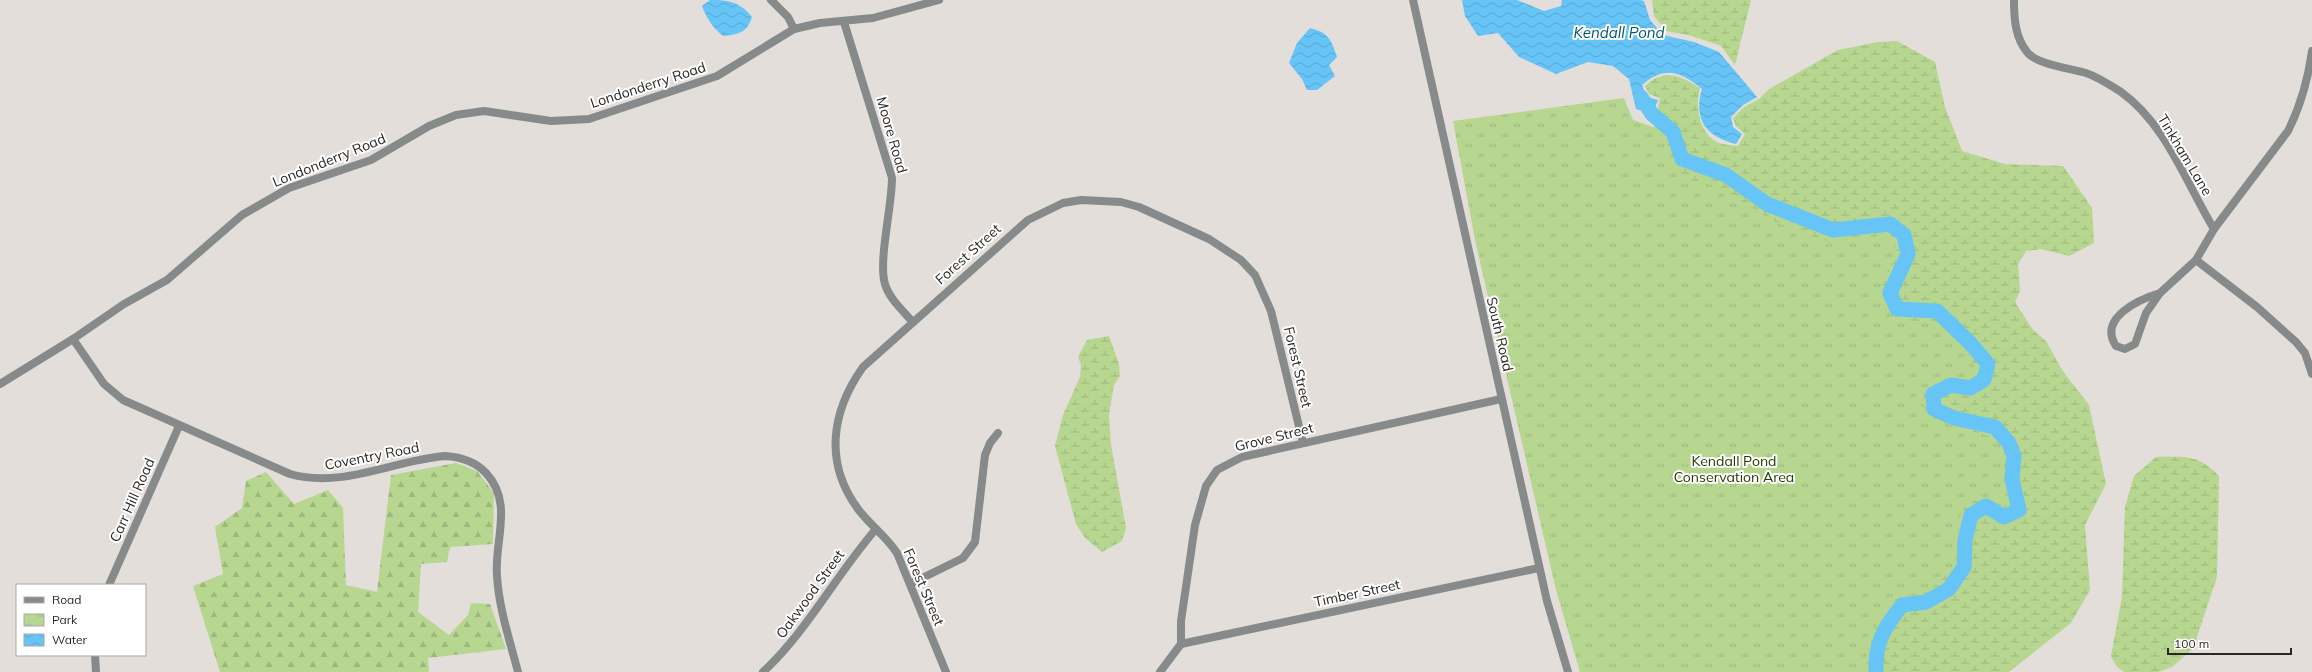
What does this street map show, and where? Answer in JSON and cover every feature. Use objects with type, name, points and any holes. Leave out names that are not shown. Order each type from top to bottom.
[{"type":"street","points":[[771,0],[788,17],[794,29]]},
{"type":"street","name":"Londonderry Road","points":[[0,384],[73,339],[118,308],[166,280],[190,262],[242,215],[255,207],[301,183],[371,160],[438,122],[465,112],[484,111],[551,121],[589,119],[717,76],[794,29],[820,23],[844,22],[892,14],[939,0]]},
{"type":"street","name":"South Road","points":[[1413,0],[1539,568],[1552,624],[1568,672]]},
{"type":"street","name":"Tinkham Lane","points":[[2014,0],[2017,32],[2027,53],[2039,60],[2070,68],[2094,77],[2122,93],[2136,105],[2160,135],[2214,229]]},
{"type":"street","name":"Moore Road","points":[[844,22],[892,178],[892,197],[883,264],[885,284],[889,293],[912,321]]},
{"type":"street","points":[[2160,293],[2136,301],[2114,322],[2112,333],[2116,346],[2125,349],[2136,344],[2146,313],[2160,293],[2196,260],[2214,229],[2288,131],[2297,114],[2306,88],[2312,51]]},
{"type":"street","name":"Forest Street","points":[[946,672],[897,553],[858,509],[847,493],[840,475],[836,456],[837,418],[851,383],[863,367],[912,321],[1013,232],[1045,210],[1063,203],[1081,200],[1101,200],[1139,207],[1209,239],[1242,260],[1255,275],[1271,310],[1303,443]]},
{"type":"street","points":[[2196,260],[2257,307],[2296,342],[2305,353],[2312,374]]},
{"type":"street","name":"Coventry Road","points":[[73,339],[109,390],[130,404],[282,471],[307,478],[333,478],[441,456],[462,458],[477,465],[494,483],[501,499],[502,516],[497,576],[502,610],[518,672]]},
{"type":"street","name":"Grove Street","points":[[1181,644],[1181,621],[1195,525],[1206,486],[1217,470],[1233,460],[1501,399]]},
{"type":"street","name":"Carr Hill Road","points":[[108,584],[180,426]]},
{"type":"street","points":[[910,584],[963,558],[975,542],[985,455],[990,443],[998,433]]},
{"type":"street","name":"Oakwood Street","points":[[763,672],[798,634],[859,549],[876,529]]},
{"type":"street","name":"Timber Street","points":[[1181,644],[1539,568]]},
{"type":"street","points":[[1160,672],[1181,644]]},
{"type":"street","points":[[96,656],[96,672]]},
{"type":"green space","points":[[1652,0],[1751,0],[1735,65],[1721,46],[1692,36],[1666,31],[1654,16]]},
{"type":"green space","points":[[1897,41],[1935,62],[1945,107],[1962,151],[2005,164],[2063,166],[2092,208],[2094,243],[2069,256],[2041,249],[2026,251],[2018,264],[2020,291],[2015,302],[2033,330],[2046,341],[2062,370],[2089,405],[2106,484],[2085,525],[2090,590],[2071,623],[2009,672],[1713,672],[1649,152],[1660,98],[1649,94],[1645,86],[1652,80],[1659,77],[1672,75],[1686,80],[1700,88],[1698,103],[1700,119],[1703,127],[1712,139],[1719,143],[1738,146],[1745,134],[1736,126],[1733,118],[1744,107],[1759,99],[1769,89],[1838,50],[1878,42]]},
{"type":"green space","name":"Kendall Pond Conservation Area","points":[[1624,98],[1633,120],[1656,128],[1674,154],[1683,179],[1717,186],[1773,221],[1821,240],[1856,241],[1882,234],[1897,249],[1882,284],[1885,310],[1901,321],[1925,321],[1940,325],[1967,354],[1979,373],[1973,379],[1951,377],[1929,383],[1923,397],[1926,413],[1942,423],[1990,436],[2003,446],[2004,482],[2008,503],[2002,506],[1991,501],[1979,499],[1971,502],[1964,508],[1958,525],[1954,563],[1950,570],[1928,591],[1918,596],[1902,596],[1894,600],[1887,608],[1874,629],[1870,641],[1867,653],[1868,672],[1580,672],[1556,590],[1475,240],[1453,121]]},
{"type":"green space","points":[[1109,336],[1119,364],[1120,376],[1114,385],[1109,415],[1111,445],[1126,528],[1122,541],[1102,552],[1085,538],[1076,524],[1055,446],[1063,415],[1080,377],[1081,365],[1078,357],[1087,340]]},
{"type":"green space","points":[[2156,457],[2183,457],[2197,460],[2219,476],[2217,577],[2193,649],[2172,667],[2158,672],[2124,672],[2116,666],[2111,656],[2122,597],[2125,507],[2134,476]]},
{"type":"green space","points":[[456,463],[477,471],[494,493],[493,544],[450,547],[447,562],[421,564],[418,612],[449,635],[468,615],[471,603],[490,604],[506,649],[428,658],[429,672],[220,672],[193,586],[223,574],[215,527],[242,508],[246,481],[266,472],[294,504],[328,490],[343,508],[346,585],[377,592],[391,475]]},
{"type":"water","points":[[710,0],[728,1],[738,5],[748,12],[752,17],[745,30],[723,36],[710,22],[702,6]]},
{"type":"water","name":"Kendall Pond","points":[[1462,0],[1517,0],[1544,11],[1561,6],[1562,0],[1644,1],[1650,20],[1663,35],[1694,42],[1719,52],[1757,97],[1743,105],[1731,117],[1733,127],[1742,134],[1736,144],[1726,141],[1717,137],[1704,125],[1699,109],[1702,89],[1687,78],[1673,73],[1666,73],[1650,79],[1642,85],[1647,97],[1658,100],[1652,114],[1636,109],[1629,79],[1613,66],[1588,62],[1556,74],[1519,57],[1498,33],[1478,36],[1465,16]]},
{"type":"water","points":[[1310,28],[1321,32],[1331,41],[1337,57],[1329,65],[1335,76],[1317,90],[1307,90],[1302,79],[1289,63],[1297,43]]},
{"type":"waterway","points":[[1641,97],[1652,114],[1673,132],[1682,159],[1726,175],[1767,204],[1833,230],[1890,224],[1904,235],[1908,254],[1890,293],[1897,309],[1937,311],[1971,344],[1988,364],[1984,380],[1970,388],[1951,385],[1933,394],[1934,409],[1954,418],[1995,427],[2009,443],[2014,456],[2012,479],[2019,510],[2004,517],[1986,506],[1971,515],[1965,540],[1964,567],[1949,589],[1926,602],[1902,605],[1890,621],[1882,636],[1877,652],[1876,672]]}]
